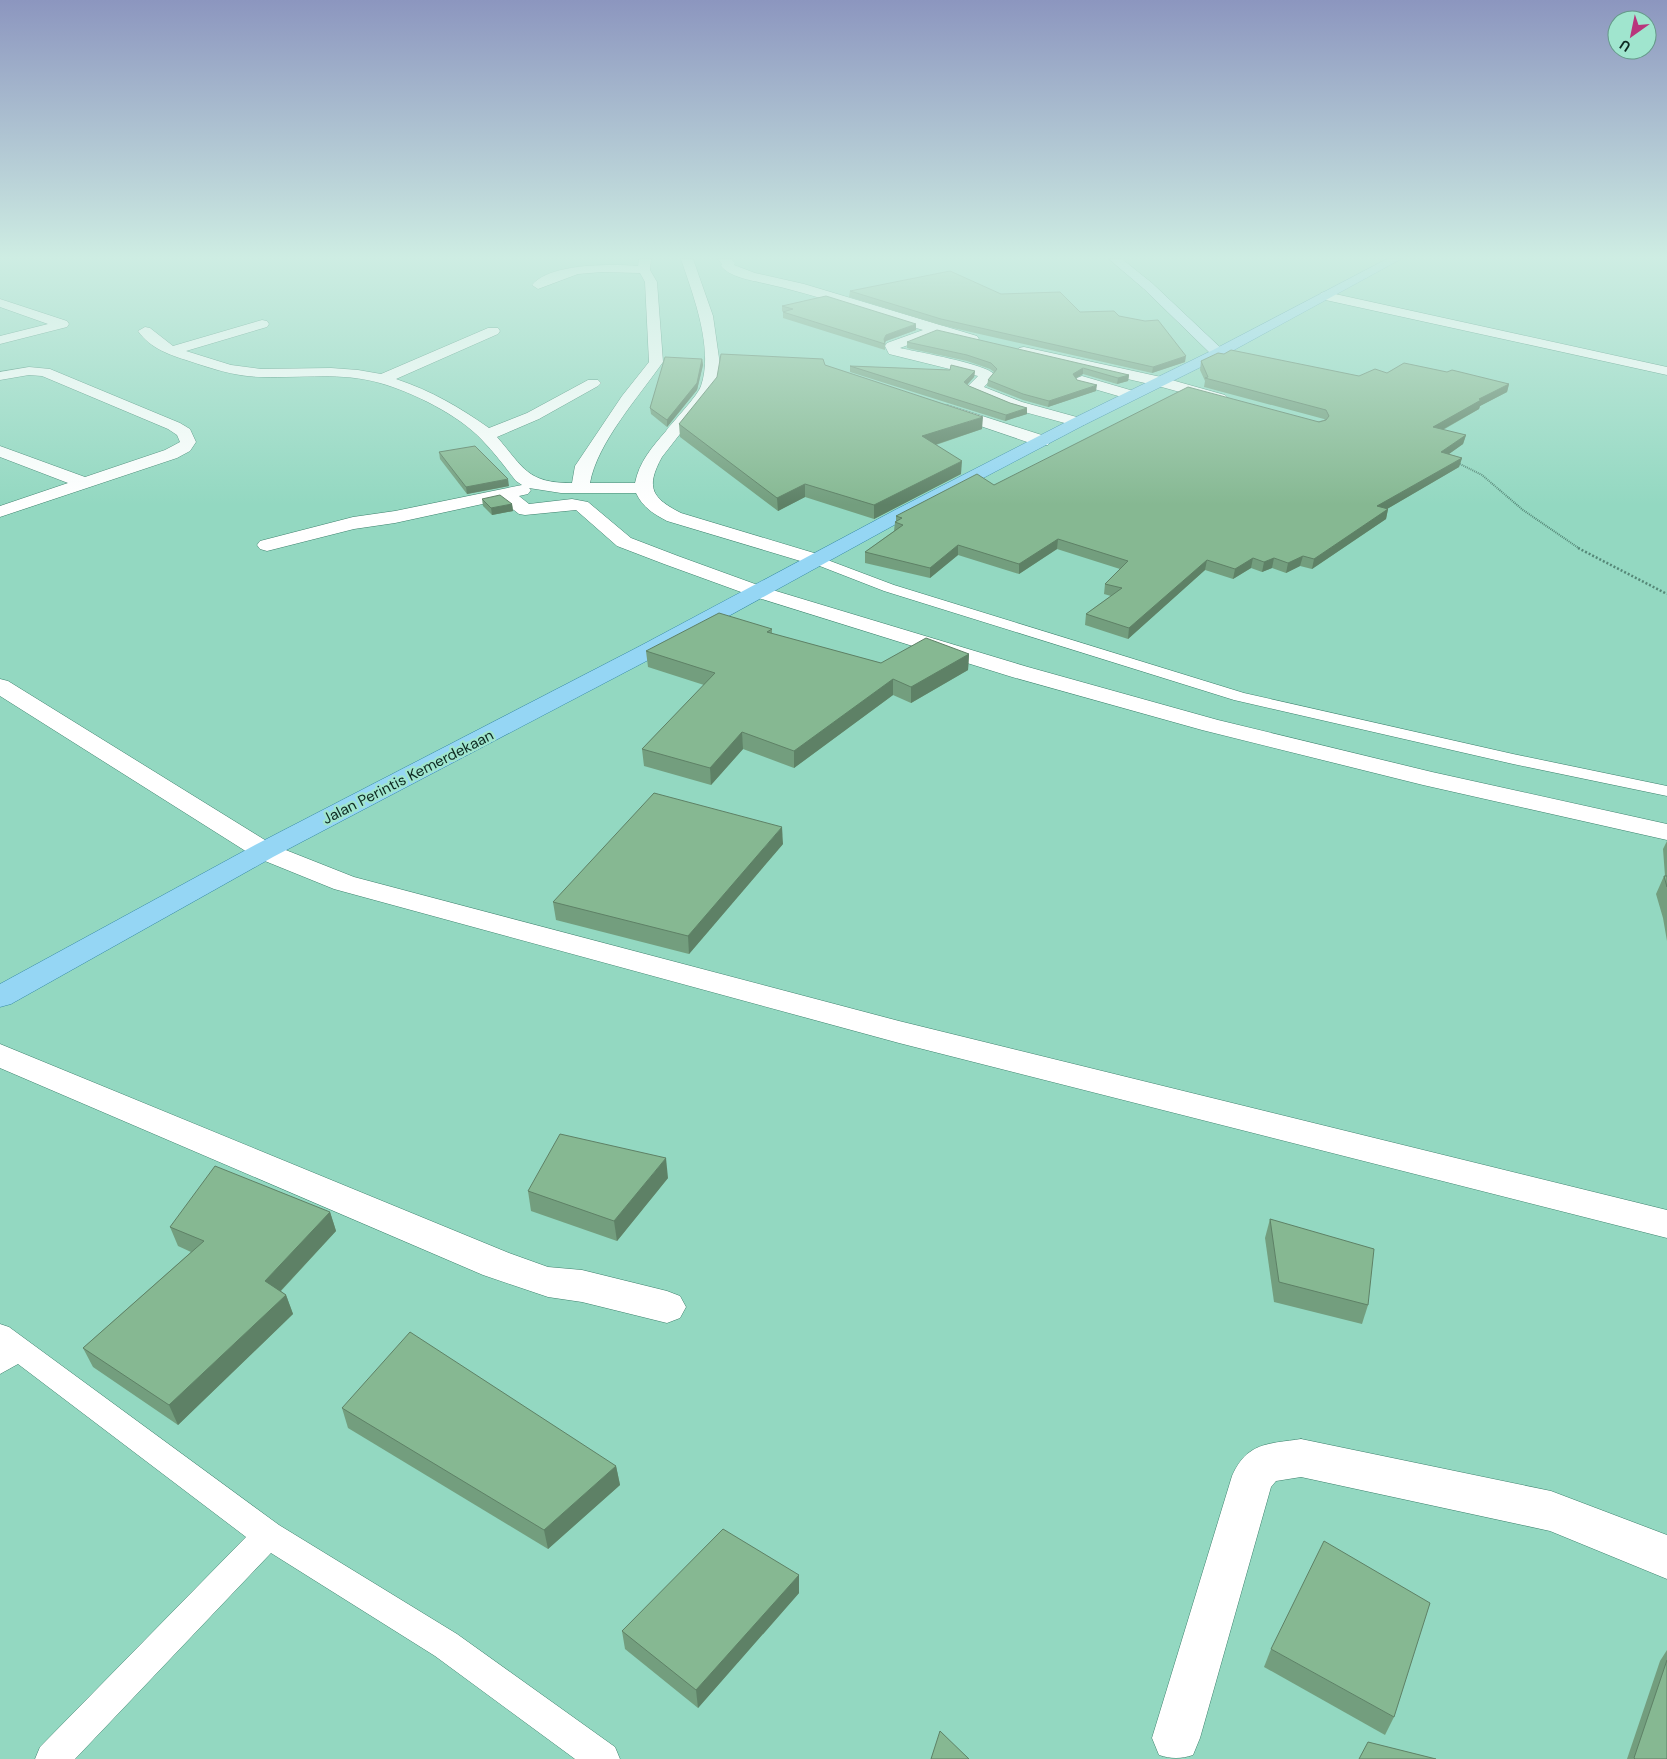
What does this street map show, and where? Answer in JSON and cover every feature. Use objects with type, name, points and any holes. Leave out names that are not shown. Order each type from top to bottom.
[{"type":"main road","points":[[1206,341],[1218,353]]},
{"type":"main road","points":[[1161,382],[1238,341]]},
{"type":"main road","name":"Jalan Perintis Kemerdekaan","points":[[0,997],[264,851],[764,590],[1078,422],[1161,382]]},
{"type":"street","points":[[157,341],[171,351],[229,369],[261,373],[331,372],[383,378],[412,389],[452,409],[487,435],[522,477],[532,484],[541,486],[642,488]]},
{"type":"street","points":[[171,351],[204,341]]},
{"type":"street","points":[[383,378],[469,341]]},
{"type":"street","points":[[587,487],[584,466],[627,399],[656,362],[654,341]]},
{"type":"street","points":[[710,341],[713,365],[708,388],[654,456],[646,470],[642,488],[648,499],[674,517],[815,562]]},
{"type":"street","points":[[906,341],[892,346],[894,351],[976,370],[988,375],[974,388],[1016,405],[1078,422]]},
{"type":"street","points":[[980,341],[988,343]]},
{"type":"street","points":[[1540,341],[1667,371]]},
{"type":"street","points":[[1132,395],[1065,376],[1013,354],[1161,382],[1233,401]]},
{"type":"street","points":[[0,376],[29,371],[45,372],[174,426],[184,432],[188,442],[184,447],[171,454],[0,512]]},
{"type":"street","points":[[487,435],[533,416],[593,383]]},
{"type":"street","points":[[932,405],[1042,441]]},
{"type":"street","points":[[0,452],[84,483]]},
{"type":"street","points":[[267,545],[352,524],[395,517],[541,486]]},
{"type":"street","points":[[505,494],[525,510],[572,504],[582,506],[624,542],[764,590],[1020,672],[1210,725],[1432,780],[1667,832]]},
{"type":"street","points":[[0,686],[264,851],[344,883],[898,1032],[1667,1224]]},
{"type":"street","points":[[0,1055],[505,1268],[548,1282],[582,1286],[667,1307]]},
{"type":"street","points":[[1176,1738],[1253,1476],[1264,1464],[1283,1459],[1301,1458],[1552,1511],[1667,1557]]},
{"type":"lane","points":[[815,562],[987,620],[1240,697],[1504,757],[1667,791]]},
{"type":"lane","points":[[6,1349],[268,1535],[446,1645],[603,1759]]},
{"type":"lane","points":[[52,1759],[268,1535]]},
{"type":"path","points":[[1451,460],[1482,475],[1524,510],[1578,548],[1667,594]]},
{"type":"building","points":[[984,341],[1129,375],[1118,378],[1083,368],[1073,374],[1077,380],[1097,385],[1049,401],[1023,394],[988,380],[997,369],[991,363],[967,355],[907,342]]},
{"type":"building","points":[[1039,341],[1174,341],[1186,356],[1153,367]]},
{"type":"building","points":[[1231,350],[1359,376],[1375,369],[1387,373],[1404,363],[1447,372],[1452,370],[1509,384],[1479,399],[1481,400],[1433,427],[1466,435],[1441,452],[1462,458],[1377,506],[1388,509],[1314,559],[1303,556],[1288,563],[1274,558],[1264,562],[1253,558],[1235,569],[1207,560],[1129,628],[1086,614],[1122,588],[1105,584],[1128,561],[1058,539],[1019,564],[958,545],[930,568],[865,552],[903,525],[895,522],[902,518],[896,516],[977,474],[994,485],[1188,387],[1319,422],[1326,420],[1329,416],[1326,410],[1205,378],[1208,377],[1201,361],[1218,353],[1224,354]]},
{"type":"building","points":[[721,354],[823,359],[825,365],[983,417],[922,436],[962,461],[874,505],[805,484],[777,498],[679,424],[717,377]]},
{"type":"building","points":[[665,357],[702,359],[697,383],[667,420],[650,408]]},
{"type":"building","points":[[951,365],[975,371],[964,382],[969,386],[1027,408],[1006,415],[850,366],[950,370]]},
{"type":"building","points":[[475,446],[508,479],[466,487],[439,452]]},
{"type":"building","points":[[500,495],[512,504],[491,508],[482,499]]},
{"type":"building","points":[[719,613],[772,629],[767,632],[881,663],[926,638],[969,654],[911,687],[893,679],[794,751],[742,732],[710,768],[642,749],[715,673],[646,651]]},
{"type":"building","points":[[654,793],[782,827],[688,936],[553,902]]},
{"type":"building","points":[[1664,876],[1667,876],[1667,887]]},
{"type":"building","points":[[560,1134],[666,1158],[614,1221],[528,1191]]},
{"type":"building","points":[[215,1166],[330,1212],[265,1281],[286,1295],[169,1405],[83,1348],[204,1241],[170,1227]]},
{"type":"building","points":[[1270,1219],[1374,1249],[1368,1305],[1279,1282]]},
{"type":"building","points":[[410,1332],[616,1466],[544,1530],[342,1408]]},
{"type":"building","points":[[723,1529],[799,1575],[696,1690],[622,1631]]},
{"type":"building","points":[[1324,1541],[1430,1603],[1394,1717],[1271,1649]]},
{"type":"building","points":[[1667,1660],[1667,1759],[1635,1759],[1634,1758]]},
{"type":"building","points":[[940,1731],[969,1759],[931,1759]]},
{"type":"building","points":[[1368,1742],[1436,1759],[1359,1759]]}]
